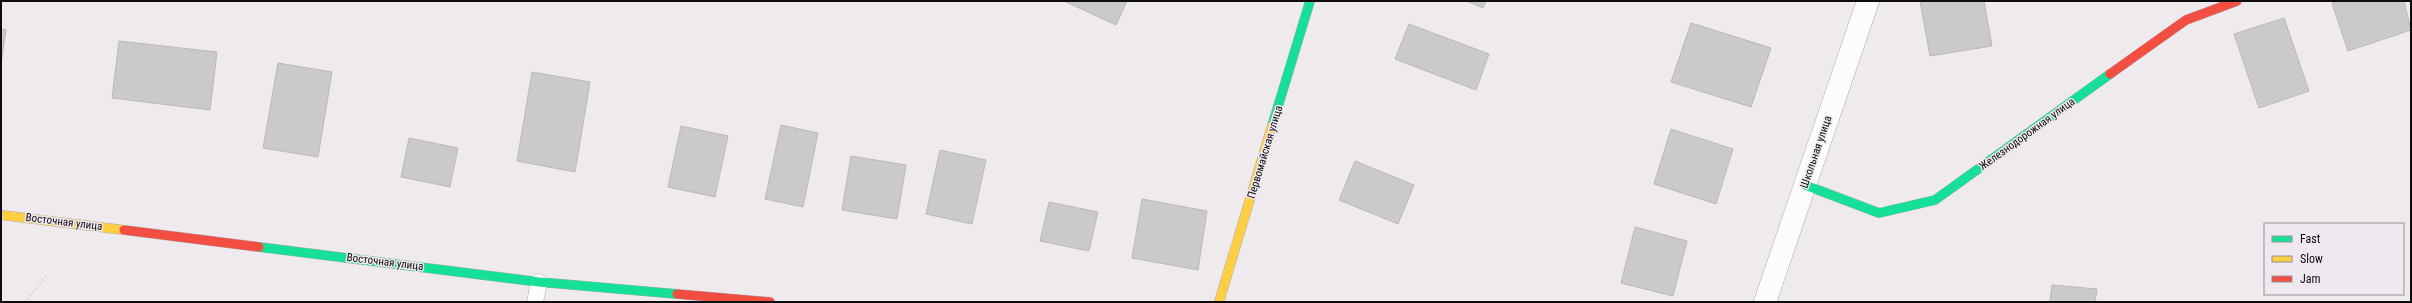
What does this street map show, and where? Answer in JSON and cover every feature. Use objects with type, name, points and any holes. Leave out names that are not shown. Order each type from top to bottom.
[{"type":"street","name":"Первомайская улица","points":[[1219,302],[1310,1]]},
{"type":"street","name":"Школьная улица","points":[[1764,302],[1868,1]]},
{"type":"street","name":"Железнодорожная улица","points":[[1805,185],[1879,214],[1935,200],[2186,20],[2237,1]]},
{"type":"street","name":"Восточная улица","points":[[1,215],[539,282],[770,302]]},
{"type":"lane","points":[[535,302],[539,282]]},
{"type":"path","points":[[25,302],[48,274]]},
{"type":"building","points":[[1064,1],[1127,1],[1116,25]]},
{"type":"building","points":[[1467,1],[1486,1],[1483,8]]},
{"type":"building","points":[[1920,1],[1984,1],[1992,46],[1930,56]]},
{"type":"building","points":[[2338,1],[2404,1],[2411,30],[2348,51],[2332,3]]},
{"type":"building","points":[[2284,18],[2309,91],[2259,108],[2234,34]]},
{"type":"building","points":[[1691,23],[1771,48],[1751,107],[1671,82]]},
{"type":"building","points":[[1409,24],[1489,54],[1476,90],[1395,59]]},
{"type":"building","points":[[1,29],[6,30],[1,64]]},
{"type":"building","points":[[119,41],[217,52],[210,110],[112,98]]},
{"type":"building","points":[[278,63],[332,72],[318,157],[263,148]]},
{"type":"building","points":[[532,72],[590,82],[575,172],[517,161]]},
{"type":"building","points":[[781,125],[818,133],[803,207],[765,199]]},
{"type":"building","points":[[681,126],[728,136],[715,197],[668,187]]},
{"type":"building","points":[[1671,129],[1733,149],[1716,204],[1654,184]]},
{"type":"building","points":[[409,138],[458,148],[450,187],[401,177]]},
{"type":"building","points":[[940,150],[986,160],[972,224],[926,214]]},
{"type":"building","points":[[851,156],[906,165],[897,219],[842,210]]},
{"type":"building","points":[[1355,161],[1414,185],[1398,224],[1339,200]]},
{"type":"building","points":[[1142,199],[1207,211],[1198,270],[1132,258]]},
{"type":"building","points":[[1049,202],[1098,212],[1089,251],[1040,241]]},
{"type":"building","points":[[1635,227],[1687,241],[1673,296],[1621,283]]},
{"type":"building","points":[[2052,285],[2097,289],[2095,302],[2050,302]]},
{"type":"traffic: fast","points":[[1272,126],[1310,1]]},
{"type":"traffic: fast","points":[[1805,185],[1879,213],[1935,200],[2110,74]]},
{"type":"traffic: fast","points":[[259,247],[539,282],[677,294]]},
{"type":"traffic: slow","points":[[1219,302],[1272,126]]},
{"type":"traffic: slow","points":[[1,215],[124,230]]},
{"type":"traffic: jam","points":[[2110,74],[2186,20],[2237,1]]},
{"type":"traffic: jam","points":[[124,230],[259,247]]},
{"type":"traffic: jam","points":[[677,294],[770,302]]}]
